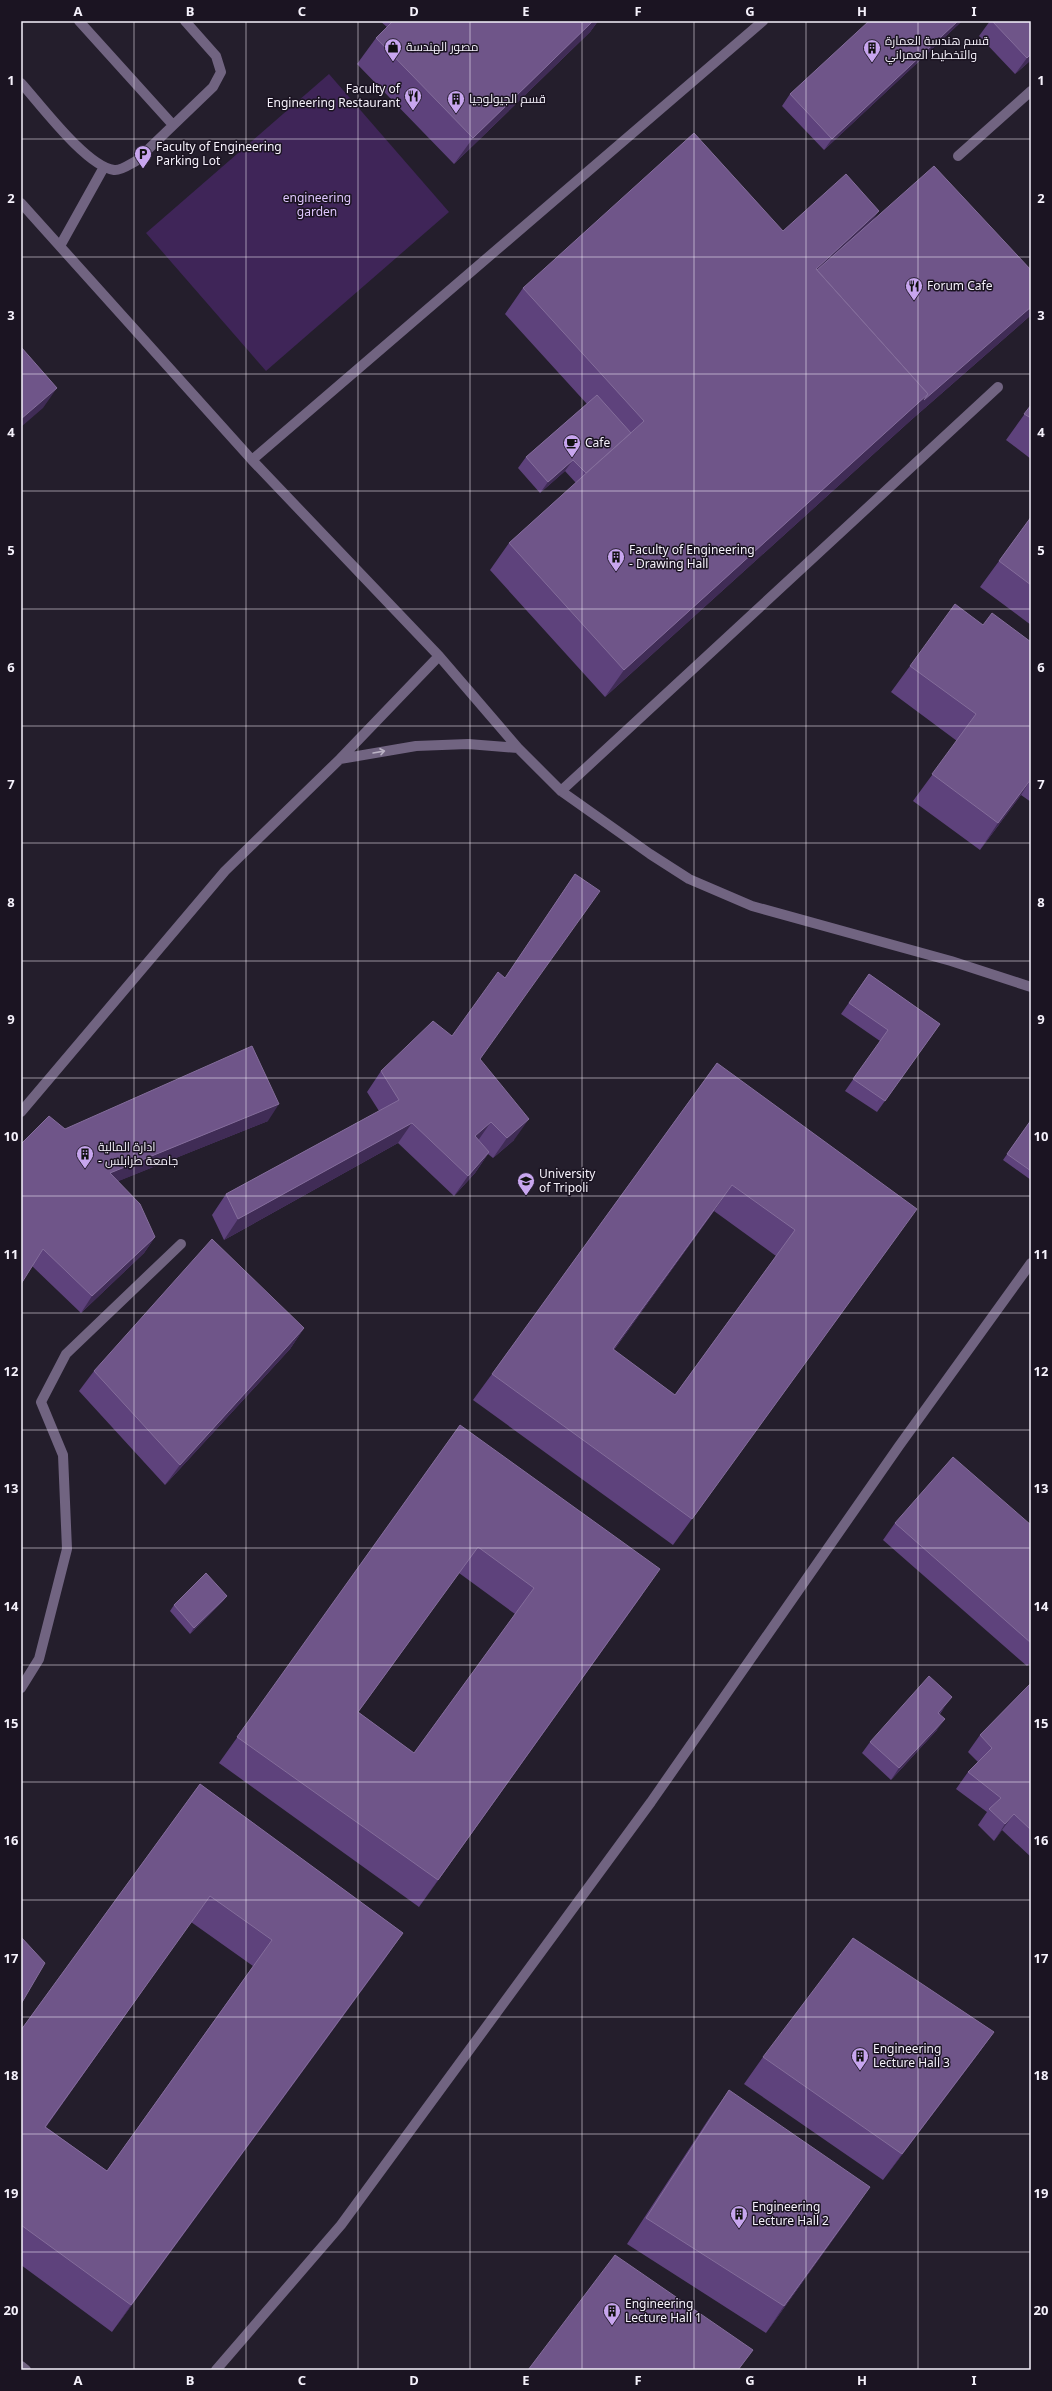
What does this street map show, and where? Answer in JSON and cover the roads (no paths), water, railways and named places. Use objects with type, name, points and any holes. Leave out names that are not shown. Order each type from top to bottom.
[{"type":"street","points":[[79,21],[173,125]]},
{"type":"street","points":[[21,83],[75,144],[94,162],[115,170],[126,166],[136,160],[213,86],[221,72],[216,56],[185,21]]},
{"type":"street","points":[[252,460],[763,21]]},
{"type":"street","points":[[958,156],[1031,91]]},
{"type":"street","points":[[60,246],[104,167]]},
{"type":"street","points":[[21,203],[252,460],[439,656],[518,748],[561,791],[650,854],[676,870],[752,906],[952,961],[1031,988]]},
{"type":"street","points":[[561,791],[998,387]]},
{"type":"street","points":[[21,1112],[225,872],[340,759],[439,656]]},
{"type":"street","points":[[340,759],[416,746],[468,744],[518,748]]},
{"type":"street","points":[[21,1688],[39,1659],[67,1549],[63,1455],[41,1402],[66,1354],[181,1244]]},
{"type":"street","points":[[216,2370],[341,2225],[651,1802],[899,1446],[1031,1263]]},
{"type":"street","points":[[21,2366],[26,2370]]},
{"type":"place","name":"مصور الهندسة","points":[[393,62]]},
{"type":"place","name":"قسم هندسة العمارة والتخطيط العمراني","points":[[872,63]]},
{"type":"place","name":"Faculty of Engineering Restaurant","points":[[413,111]]},
{"type":"place","name":"قسم الجيولوجيا","points":[[456,114]]},
{"type":"place","name":"Faculty of Engineering Parking Lot","points":[[143,169]]},
{"type":"place","name":"Forum Cafe","points":[[914,301]]},
{"type":"place","name":"Cafe","points":[[572,458]]},
{"type":"place","name":"Faculty of Engineering - Drawing Hall","points":[[616,572]]},
{"type":"place","name":"ادارة المالية - جامعة طرابلس","points":[[85,1169]]},
{"type":"place","name":"University of Tripoli","points":[[526,1196]]},
{"type":"place","name":"Engineering Lecture Hall 3","points":[[860,2071]]},
{"type":"place","name":"Engineering Lecture Hall 2","points":[[739,2229]]},
{"type":"place","name":"Engineering Lecture Hall 1","points":[[612,2326]]},
{"type":"park label","name":"engineering garden","points":[[317,205]]}]
